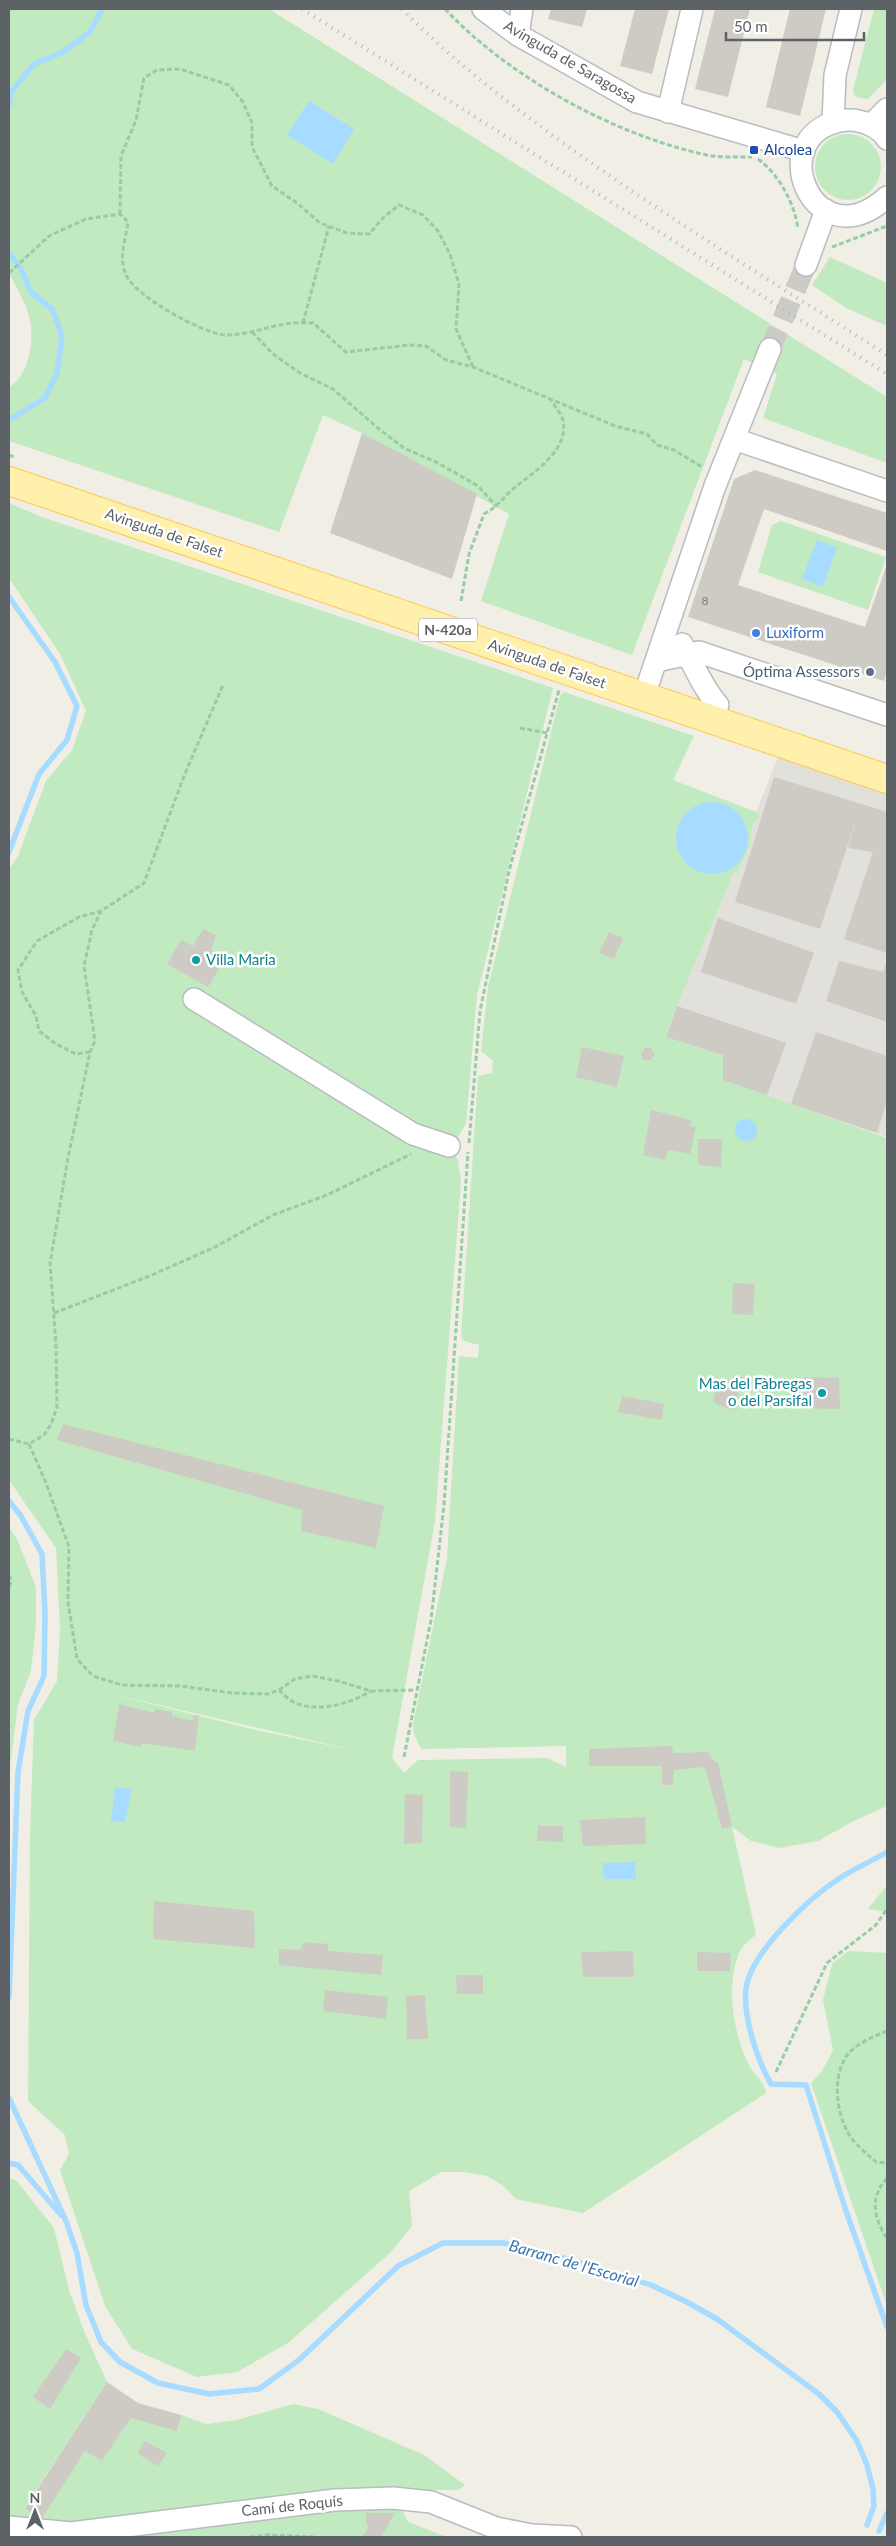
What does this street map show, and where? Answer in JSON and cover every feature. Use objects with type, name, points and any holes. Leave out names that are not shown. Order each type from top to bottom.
[{"type":"main road","name":"Avinguda de Falset","points":[[9,464],[653,671],[718,705],[887,762]]},
{"type":"main road","name":"Avinguda de Falset","points":[[9,481],[887,779]]},
{"type":"street","name":"Avinguda de Saragossa","points":[[484,9],[518,35],[636,102],[804,151]]},
{"type":"street","points":[[518,35],[522,9]]},
{"type":"street","points":[[668,112],[692,9]]},
{"type":"street","points":[[833,123],[835,75],[851,9]]},
{"type":"street","points":[[871,125],[887,109]]},
{"type":"street","points":[[887,139],[871,125],[849,120],[833,123],[820,130],[804,151],[801,174],[806,191],[816,204],[826,210],[850,216],[860,214],[876,208],[887,197]]},
{"type":"street","points":[[808,260],[826,210]]},
{"type":"street","points":[[653,671],[719,474],[770,349]]},
{"type":"street","points":[[734,439],[887,490]]},
{"type":"street","points":[[670,619],[704,689],[718,705]]},
{"type":"street","points":[[653,671],[688,654],[698,652],[887,715]]},
{"type":"street","points":[[194,999],[250,1031],[357,1101],[414,1134],[443,1144]]},
{"type":"street","name":"Camí de Roquís","points":[[9,2527],[71,2533],[335,2500],[393,2498],[431,2502],[496,2528],[532,2534],[571,2537]]},
{"type":"path","points":[[445,9],[460,24],[513,66],[553,92],[605,119],[702,154],[756,157],[769,166],[796,213],[798,230],[808,260],[887,226]]},
{"type":"path","points":[[473,368],[456,329],[458,284],[450,254],[438,231],[423,215],[399,205],[384,217],[369,234],[347,233],[320,223],[272,186],[252,147],[252,123],[243,102],[229,85],[180,69],[157,70],[144,78],[136,120],[121,156],[120,214],[128,222],[122,256],[126,276],[147,299],[189,322],[224,335],[252,332],[287,323],[313,323],[346,352],[426,346],[446,360],[473,368],[615,426],[647,434],[657,444],[674,450],[687,460],[719,474]]},
{"type":"path","points":[[9,273],[49,236],[86,219],[120,214]]},
{"type":"path","points":[[303,323],[329,226]]},
{"type":"path","points":[[252,332],[273,354],[300,373],[333,389],[404,448],[438,463],[478,486],[497,507]]},
{"type":"path","points":[[461,601],[464,576],[484,514],[497,507],[512,490],[552,456],[561,439],[563,420],[551,399]]},
{"type":"path","points":[[404,1757],[431,1620],[444,1505],[480,1011],[509,871],[564,670]]},
{"type":"path","points":[[90,1052],[76,1054],[56,1044],[40,1031],[36,1016],[22,992],[18,970],[37,941],[79,917],[101,911],[144,882],[184,776],[224,685]]},
{"type":"path","points":[[520,728],[547,733]]},
{"type":"path","points":[[9,1439],[29,1444],[44,1435],[51,1424],[57,1407],[54,1313],[50,1263],[68,1158],[90,1052],[95,1041],[84,966],[92,930],[101,911]]},
{"type":"path","points":[[54,1313],[152,1275],[215,1246],[273,1215],[327,1195],[443,1144]]},
{"type":"path","points":[[29,1444],[46,1483],[69,1547],[68,1602],[77,1659],[93,1676],[122,1684],[180,1686],[232,1693],[268,1694],[279,1690],[295,1679],[312,1676],[338,1680],[371,1691],[416,1690]]},
{"type":"path","points":[[9,1575],[11,1580],[9,1590]]},
{"type":"path","points":[[279,1690],[298,1704],[316,1706],[336,1706],[371,1691]]},
{"type":"path","points":[[776,2072],[827,1963],[876,1925],[887,1909]]},
{"type":"path","points":[[887,2031],[848,2053],[841,2067],[837,2085],[841,2114],[847,2132],[876,2162],[887,2163]]},
{"type":"path","points":[[887,2178],[880,2186],[874,2212],[887,2239]]},
{"type":"path","points":[[250,2537],[314,2537]]},
{"type":"shaded area","points":[[783,744],[887,777],[887,1137],[723,1080],[666,1037],[677,1006],[734,872],[737,873],[749,848],[753,823],[758,813],[756,812]]},
{"type":"green space","points":[[9,9],[269,9],[887,397],[887,463],[763,418],[777,374],[744,359],[632,655],[481,601],[509,514],[362,433],[323,415],[279,532],[9,441],[9,387],[22,374],[26,365],[31,345],[31,325],[23,299],[9,273]]},
{"type":"green space","points":[[874,9],[887,9],[887,79],[868,99],[855,97],[853,90]]},
{"type":"green space","points":[[841,134],[855,134],[867,139],[876,148],[881,160],[879,180],[872,191],[855,200],[841,200],[829,195],[820,186],[815,174],[815,160],[820,148],[829,139]]},
{"type":"green space","points":[[830,257],[887,283],[887,326],[846,308],[812,285]]},
{"type":"green space","points":[[9,503],[42,517],[553,688],[477,995],[466,1124],[456,1140],[449,1146],[458,1160],[461,1182],[435,1521],[392,1758],[404,1773],[418,1760],[547,1758],[566,1767],[566,1746],[421,1749],[414,1734],[413,1724],[447,1558],[459,1356],[478,1358],[479,1345],[464,1341],[461,1336],[478,1076],[492,1073],[493,1061],[481,1051],[488,987],[560,696],[564,692],[694,736],[673,780],[759,813],[756,822],[753,823],[749,848],[737,873],[734,872],[677,1006],[666,1037],[723,1055],[724,1080],[887,1138],[887,1806],[852,1822],[818,1841],[779,1848],[751,1841],[732,1827],[756,1934],[741,1949],[735,1964],[732,1994],[733,2010],[735,2025],[744,2054],[750,2067],[764,2086],[766,2093],[583,2213],[516,2199],[502,2185],[487,2176],[463,2172],[441,2172],[409,2191],[412,2226],[390,2253],[288,2343],[237,2372],[197,2377],[132,2349],[105,2306],[60,2170],[69,2154],[65,2135],[28,2101],[30,1835],[34,1720],[57,1681],[60,1630],[56,1548],[9,1480],[9,869],[18,856],[46,781],[72,750],[86,711],[60,654],[9,578]],"holes":[[[103,1692],[357,1751],[252,1729]]]},
{"type":"green space","points":[[781,521],[886,557],[868,610],[758,572],[772,525]]},
{"type":"green space","points":[[9,1527],[17,1539],[36,1587],[36,1625],[31,1671],[18,1704],[9,1775]]},
{"type":"green space","points":[[887,1885],[887,1912],[868,1909]]},
{"type":"green space","points":[[848,1951],[887,1953],[887,2306],[811,2083],[822,2071],[833,2050],[823,2000],[832,1964]]},
{"type":"green space","points":[[9,2178],[16,2180],[54,2228],[69,2290],[84,2331],[107,2382],[25,2507],[40,2520],[9,2516]]},
{"type":"green space","points":[[293,2404],[318,2409],[424,2455],[465,2485],[458,2490],[399,2490],[81,2525],[40,2520],[85,2451],[102,2461],[131,2418],[181,2415],[206,2424],[237,2420]]},
{"type":"green space","points":[[400,2506],[408,2522],[447,2537],[107,2537],[310,2512]]},
{"type":"water","points":[[309,101],[354,129],[333,164],[287,135]]},
{"type":"water","points":[[817,540],[837,548],[823,587],[802,579]]},
{"type":"water","points":[[712,802],[732,808],[742,818],[748,838],[742,858],[732,868],[712,874],[692,868],[682,858],[676,838],[682,818],[692,808]]},
{"type":"water","points":[[746,1119],[754,1122],[757,1130],[754,1138],[746,1141],[738,1138],[735,1130],[738,1122]]},
{"type":"water","points":[[115,1787],[132,1789],[125,1822],[111,1821]]},
{"type":"water","points":[[635,1862],[636,1879],[604,1879],[603,1863]]},
{"type":"building","points":[[551,9],[587,9],[582,27],[548,19]]},
{"type":"building","points":[[635,9],[669,9],[652,74],[620,66]]},
{"type":"building","points":[[715,9],[750,9],[728,97],[695,89]]},
{"type":"building","points":[[790,9],[826,9],[800,116],[766,107]]},
{"type":"building","points":[[362,433],[477,494],[452,579],[330,533]]},
{"type":"building","points":[[755,470],[887,513],[887,551],[764,509],[738,585],[865,627],[887,564],[887,670],[884,681],[688,617],[734,479]]},
{"type":"building","points":[[774,777],[887,812],[887,953],[844,939],[873,852],[848,848],[857,817],[820,929],[735,902]]},
{"type":"building","points":[[718,918],[814,953],[796,1004],[701,972]]},
{"type":"building","name":"Villa Maria","points":[[203,929],[216,935],[211,950],[226,957],[208,987],[167,964],[181,940],[193,946]]},
{"type":"building","points":[[609,932],[623,938],[614,959],[599,953]]},
{"type":"building","points":[[887,960],[887,1022],[826,1001],[839,961],[883,972]]},
{"type":"building","points":[[677,1006],[786,1043],[767,1095],[723,1080],[723,1055],[666,1037]]},
{"type":"building","points":[[816,1032],[887,1056],[887,1101],[877,1133],[791,1104]]},
{"type":"building","points":[[582,1047],[624,1056],[617,1087],[576,1077]]},
{"type":"building","points":[[645,1048],[651,1048],[655,1055],[651,1060],[643,1060],[641,1054]]},
{"type":"building","points":[[651,1110],[691,1120],[690,1126],[696,1127],[690,1154],[668,1150],[665,1160],[643,1155]]},
{"type":"building","points":[[698,1139],[722,1139],[721,1167],[698,1165]]},
{"type":"building","points":[[733,1283],[755,1284],[753,1315],[732,1314]]},
{"type":"building","points":[[733,1376],[743,1377],[734,1411],[713,1402],[718,1383],[725,1385],[727,1380],[732,1381]]},
{"type":"building","name":"Mas del Fàbregas o del Parsifal","points":[[804,1377],[839,1378],[840,1409],[803,1408]]},
{"type":"building","points":[[622,1396],[664,1404],[662,1420],[618,1412]]},
{"type":"building","points":[[63,1424],[384,1506],[376,1548],[301,1531],[302,1510],[57,1440]]},
{"type":"building","points":[[119,1704],[155,1713],[155,1709],[172,1712],[172,1716],[193,1721],[194,1715],[199,1715],[195,1751],[142,1743],[141,1747],[113,1741]]},
{"type":"building","points":[[671,1746],[674,1753],[708,1752],[713,1760],[718,1763],[732,1826],[722,1829],[705,1767],[674,1770],[673,1785],[662,1785],[662,1766],[589,1766],[589,1749]]},
{"type":"building","points":[[450,1771],[468,1772],[466,1828],[450,1827]]},
{"type":"building","points":[[405,1794],[423,1795],[422,1843],[404,1844]]},
{"type":"building","points":[[645,1817],[646,1844],[583,1846],[580,1820]]},
{"type":"building","points":[[538,1826],[563,1826],[563,1842],[537,1841]]},
{"type":"building","points":[[154,1901],[254,1911],[255,1948],[153,1939]]},
{"type":"building","points":[[304,1942],[328,1944],[328,1951],[383,1955],[381,1975],[279,1965],[279,1949],[300,1950]]},
{"type":"building","points":[[633,1951],[634,1977],[583,1977],[581,1952]]},
{"type":"building","points":[[697,1952],[731,1953],[730,1971],[697,1971]]},
{"type":"building","points":[[456,1975],[483,1975],[483,1994],[457,1994]]},
{"type":"building","points":[[325,1990],[388,1997],[386,2019],[323,2011]]},
{"type":"building","points":[[425,1995],[428,2039],[407,2039],[406,1996]]},
{"type":"building","points":[[66,2349],[81,2358],[50,2409],[33,2397]]},
{"type":"building","points":[[107,2382],[138,2403],[181,2415],[177,2431],[131,2418],[102,2461],[85,2451],[41,2520],[25,2508]]},
{"type":"building","points":[[144,2441],[167,2453],[158,2466],[138,2454]]},
{"type":"building","points":[[366,2513],[395,2513],[381,2537],[362,2537],[369,2526],[366,2524]]},
{"type":"waterway","points":[[9,106],[11,92],[34,64],[63,52],[90,32],[102,9]]},
{"type":"waterway","points":[[9,253],[21,269],[31,292],[53,310],[62,337],[57,373],[45,398],[9,420]]},
{"type":"waterway","points":[[9,597],[55,662],[77,706],[67,740],[39,774],[9,852]]},
{"type":"waterway","points":[[9,1501],[21,1516],[42,1554],[45,1614],[44,1676],[28,1711],[18,1772],[9,1997]]},
{"type":"waterway","points":[[887,1852],[846,1874],[813,1898],[798,1912],[783,1927],[758,1959],[746,1989],[747,2012],[752,2038],[771,2084],[806,2085],[846,2211],[887,2327]]},
{"type":"waterway","name":"Barranc de l'Escorial","points":[[9,2098],[66,2221],[77,2253],[86,2305],[101,2342],[120,2362],[158,2383],[209,2394],[259,2389],[299,2360],[398,2266],[443,2243],[504,2243],[571,2260],[651,2285],[685,2301],[717,2319],[819,2394],[837,2412],[857,2441],[867,2465],[873,2489],[874,2506],[867,2525]]},
{"type":"waterway","points":[[9,2163],[18,2165],[61,2215]]},
{"type":"waterway","points":[[879,2531],[887,2513]]},
{"type":"tunnel","points":[[770,349],[806,265]]},
{"type":"railway","points":[[302,9],[887,374]]},
{"type":"railway","points":[[402,9],[444,49],[488,86],[580,155],[694,232],[887,355]]},
{"type":"place","name":"Alcolea","points":[[754,150]]},
{"type":"place","name":"Luxiform","points":[[756,633]]},
{"type":"place","name":"Óptima Assessors","points":[[870,672]]},
{"type":"place","name":"Villa Maria","points":[[196,960]]},
{"type":"place","name":"Mas del Fàbregas o del Parsifal","points":[[822,1393]]}]
